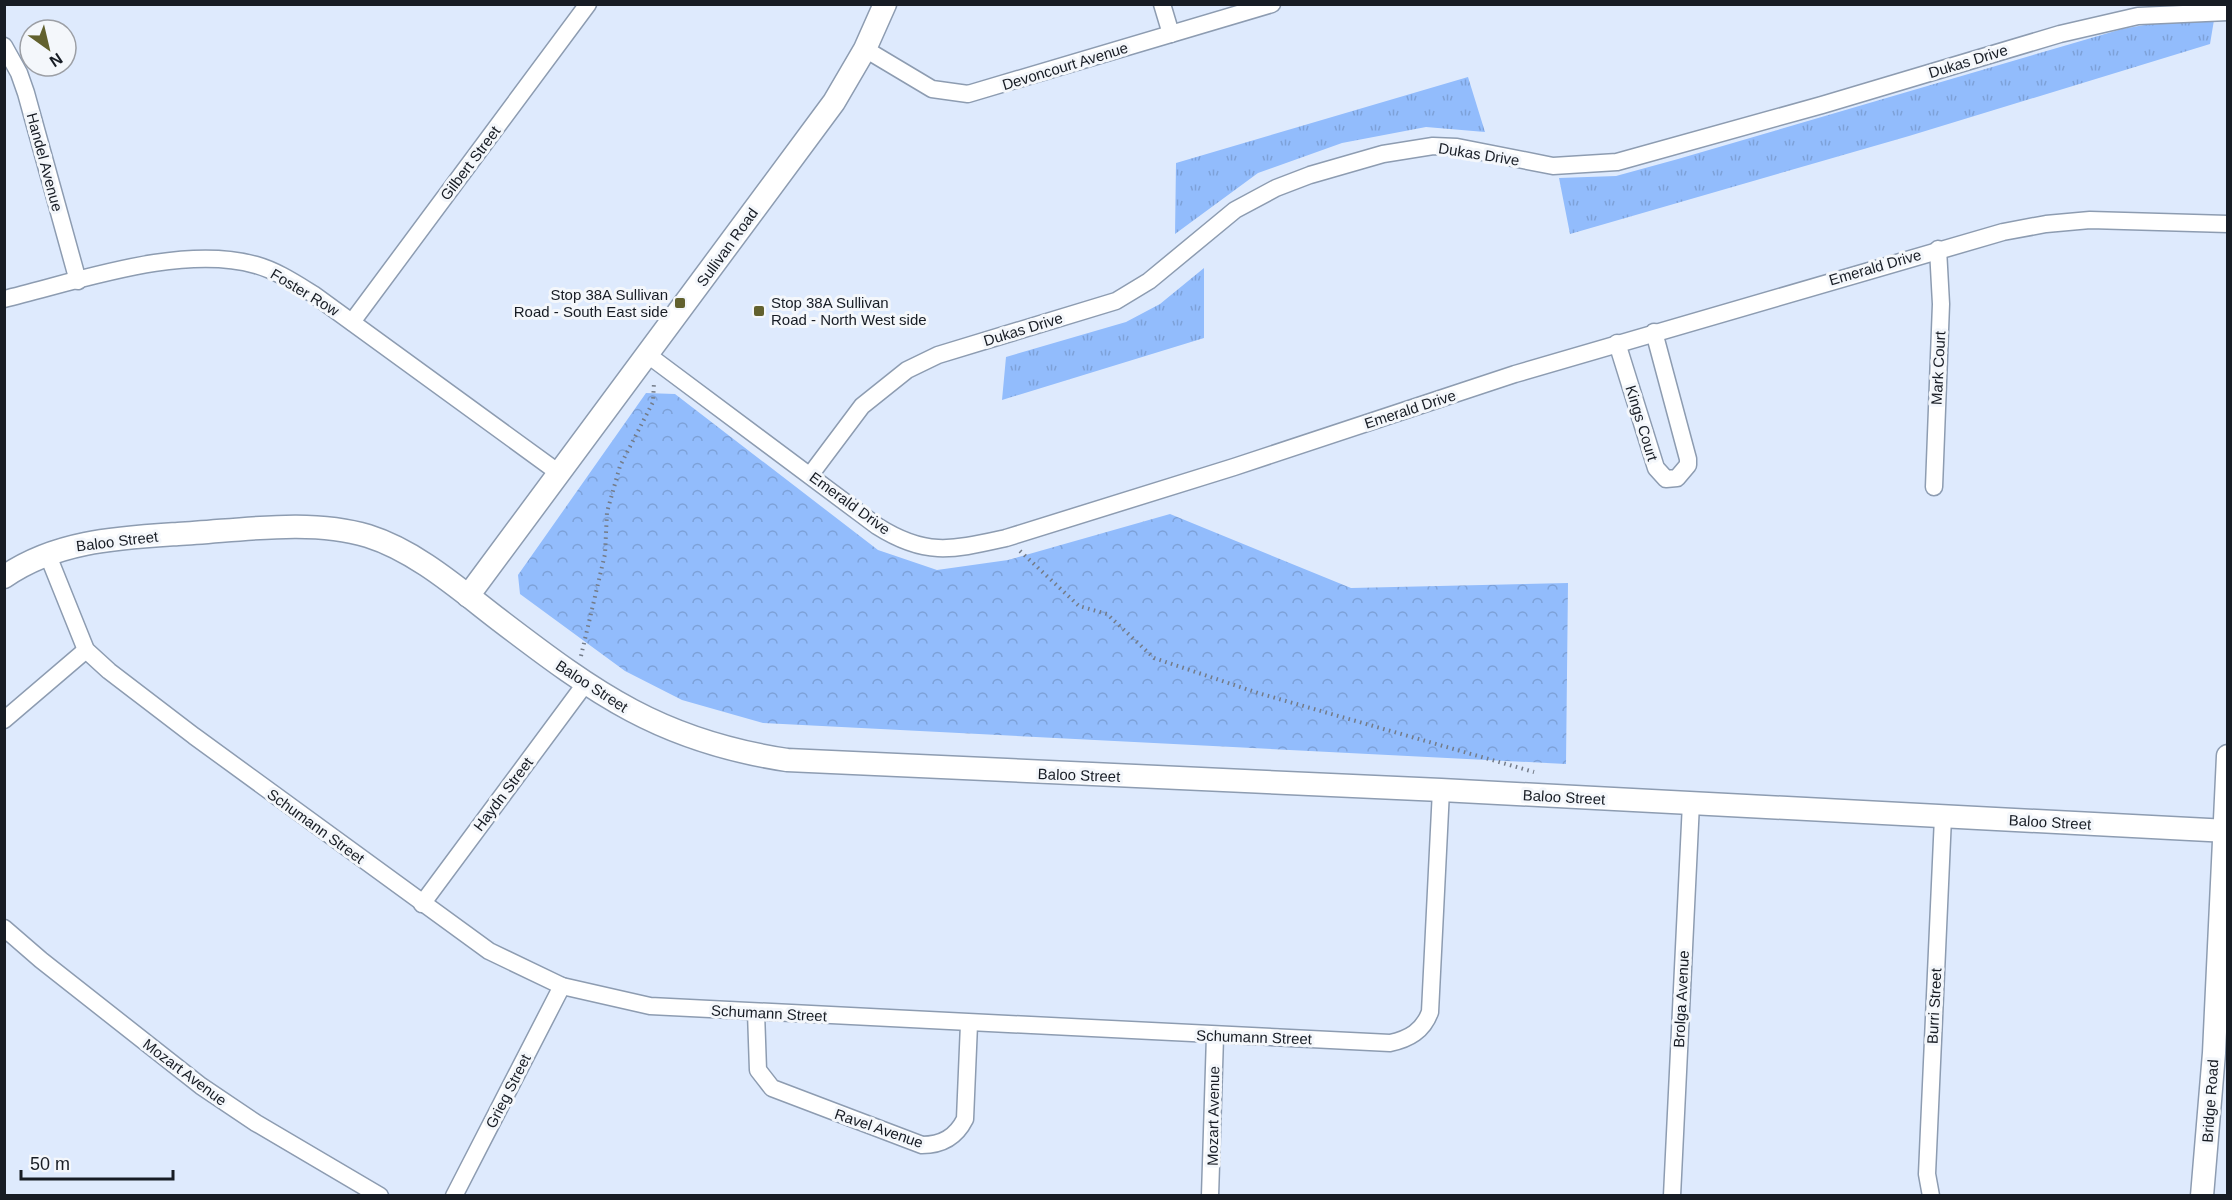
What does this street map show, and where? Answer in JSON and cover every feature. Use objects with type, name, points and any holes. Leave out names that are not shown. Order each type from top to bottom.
[{"type":"street","name":"Gilbert Street","points":[[352,322],[588,4]]},
{"type":"street","name":"Sullivan Road","points":[[468,596],[834,102],[865,49],[885,4]]},
{"type":"street","points":[[1162,4],[1171,34]]},
{"type":"street","name":"Devoncourt Avenue","points":[[865,49],[932,89],[961,94],[1272,4]]},
{"type":"street","name":"Dukas Drive","points":[[811,474],[862,406],[907,370],[938,355],[1116,301],[1149,281],[1235,210],[1276,188],[1310,175],[1383,154],[1433,146],[1457,147],[1552,166],[1617,162],[2060,34],[2138,16],[2228,12]]},
{"type":"street","name":"Handel Avenue","points":[[4,46],[19,73],[26,93],[78,281]]},
{"type":"street","name":"Emerald Drive","points":[[648,355],[811,474],[877,526],[907,541],[950,550],[1006,538],[1617,343],[2003,232],[2061,222],[2090,220],[2228,224]]},
{"type":"street","name":"Mark Court","points":[[1934,487],[1941,304],[1938,249]]},
{"type":"street","name":"Foster Row","points":[[4,299],[175,260],[240,261],[258,265],[288,278],[352,322],[559,473]]},
{"type":"street","name":"Kings Court","points":[[1617,343],[1656,468],[1666,479],[1677,478],[1685,470],[1688,459],[1654,332]]},
{"type":"street","name":"Baloo Street","points":[[4,577],[47,553],[81,544],[138,536],[322,529],[352,532],[382,542],[419,562],[468,596],[578,680],[641,717],[684,736],[732,751],[787,760],[1442,790],[2226,830]]},
{"type":"street","name":"Schumann Street","points":[[47,553],[86,650],[109,671],[194,736],[489,951],[562,986],[650,1006],[1215,1036],[1390,1043],[1401,1041],[1420,1029],[1430,1012],[1442,790]]},
{"type":"street","points":[[4,720],[86,650]]},
{"type":"street","name":"Haydn Street","points":[[422,904],[578,680]]},
{"type":"street","name":"Bridge Road","points":[[2202,1196],[2214,1053],[2228,756]]},
{"type":"street","name":"Brolga Avenue","points":[[1672,1196],[1690,803]]},
{"type":"street","name":"Burri Street","points":[[1931,1196],[1927,1174],[1943,817]]},
{"type":"street","name":"Mozart Avenue","points":[[4,928],[41,960],[201,1086],[255,1123],[380,1196]]},
{"type":"street","name":"Grieg Street","points":[[454,1196],[562,986]]},
{"type":"street","name":"Ravel Avenue","points":[[756,1012],[758,1071],[772,1088],[922,1145],[943,1142],[960,1128],[964,1119],[969,1024]]},
{"type":"street","name":"Mozart Avenue","points":[[1210,1196],[1215,1036]]},
{"type":"path","points":[[578,680],[605,554],[607,512],[620,466],[653,402],[655,389],[648,355]]},
{"type":"path","points":[[1006,538],[1079,606],[1107,614],[1154,658],[1258,693],[1553,778],[1557,796]]},
{"type":"green space","points":[[2214,20],[2210,44],[1909,136],[1570,234],[1559,178],[1616,176],[2122,29],[2161,22]]},
{"type":"green space","points":[[1468,77],[1485,132],[1426,127],[1342,143],[1258,173],[1175,234],[1176,163]]},
{"type":"green space","points":[[1204,268],[1204,338],[1002,400],[1006,357],[1126,322],[1160,304]]},
{"type":"green space","points":[[646,393],[675,394],[878,550],[937,570],[1008,560],[1170,514],[1351,588],[1568,583],[1566,764],[763,723],[682,700],[625,671],[520,594],[518,575]]},
{"type":"place","name":"Stop 38A Sullivan Road - South East side","points":[[680,303]]},
{"type":"place","name":"Stop 38A Sullivan Road - North West side","points":[[759,311]]}]
